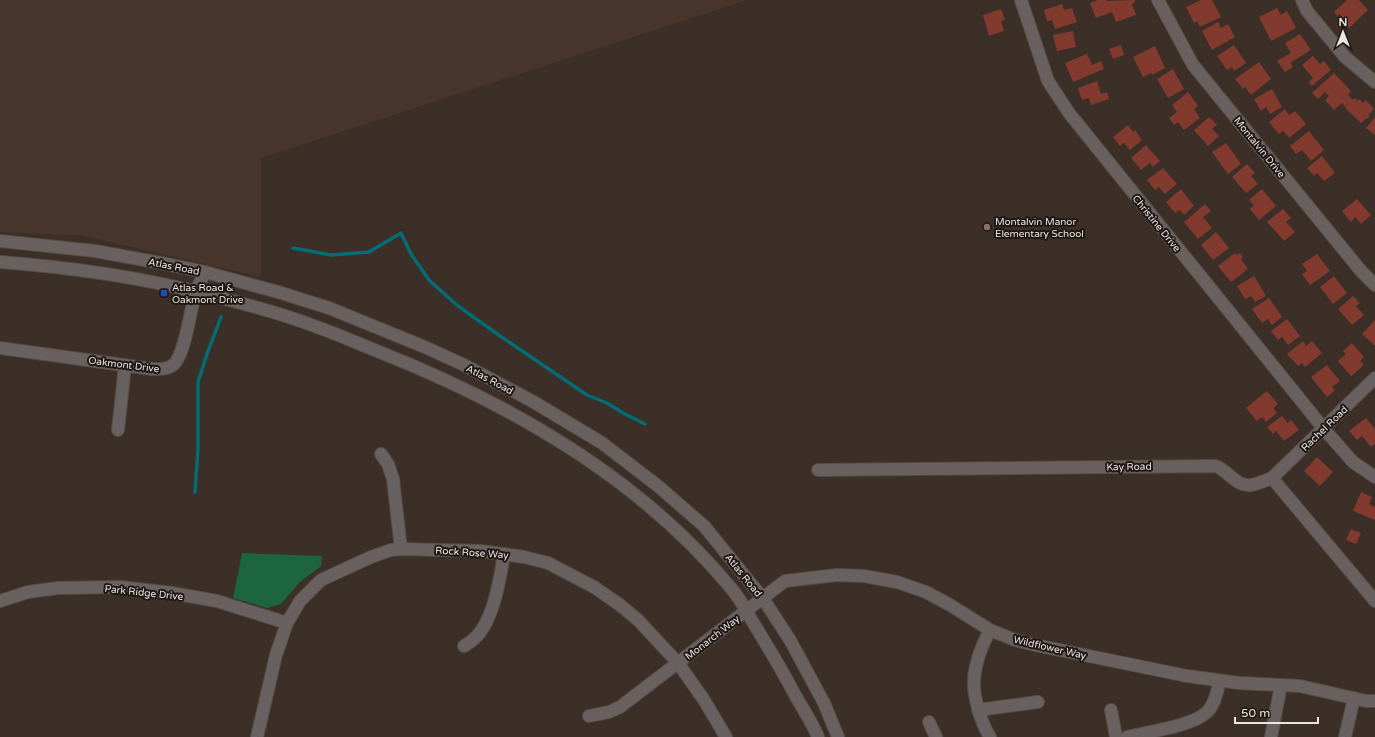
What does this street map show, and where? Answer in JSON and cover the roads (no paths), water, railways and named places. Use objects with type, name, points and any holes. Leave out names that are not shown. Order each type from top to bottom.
[{"type":"street","name":"Christine Drive","points":[[1021,0],[1048,81],[1069,113],[1324,429],[1353,462],[1375,477]]},
{"type":"street","name":"Montalvin Drive","points":[[1158,0],[1194,65],[1361,271],[1375,285]]},
{"type":"street","points":[[1302,0],[1307,11],[1345,57],[1375,82]]},
{"type":"street","name":"Atlas Road","points":[[0,241],[95,252],[205,272],[329,308],[427,348],[464,365],[532,401],[602,443],[658,486],[704,526],[762,598],[803,662],[824,703],[838,737]]},
{"type":"street","name":"Atlas Road","points":[[0,262],[92,272],[196,291],[315,326],[418,367],[455,384],[521,419],[590,460],[661,515],[689,541],[727,583],[746,610],[777,661],[818,737]]},
{"type":"street","name":"Oakmont Drive","points":[[0,348],[125,366],[164,369],[175,362],[182,347],[196,291],[205,272]]},
{"type":"street","points":[[118,430],[125,366]]},
{"type":"street","name":"Rachel Road","points":[[1272,478],[1375,378]]},
{"type":"street","points":[[381,454],[388,464],[393,478],[401,548]]},
{"type":"street","name":"Kay Road","points":[[818,470],[1207,465],[1222,468],[1245,485],[1252,485],[1272,478]]},
{"type":"street","points":[[1272,478],[1375,600]]},
{"type":"street","name":"Rock Rose Way","points":[[257,737],[276,654],[287,623],[300,601],[321,580],[371,557],[401,548],[480,551],[504,554],[548,564],[594,587],[620,605],[638,620],[678,663],[704,700],[726,737]]},
{"type":"street","points":[[464,646],[475,638],[484,626],[491,611],[500,582],[504,554]]},
{"type":"street","name":"Wildflower Way","points":[[746,610],[785,581],[837,575],[864,576],[897,582],[926,592],[990,630],[1015,640],[1035,645],[1187,676],[1239,683],[1300,686],[1375,702]]},
{"type":"street","name":"Park Ridge Drive","points":[[0,601],[28,592],[58,588],[121,588],[172,593],[217,601],[287,623]]},
{"type":"street","name":"Monarch Way","points":[[589,716],[609,712],[620,707],[746,610]]},
{"type":"street","points":[[990,630],[984,641],[979,656],[974,681],[978,710],[990,737]]},
{"type":"street","points":[[1127,737],[1178,731],[1207,712],[1214,702],[1220,681]]},
{"type":"street","points":[[1271,737],[1281,685]]},
{"type":"street","points":[[1345,737],[1354,698]]},
{"type":"street","points":[[978,710],[1038,702]]},
{"type":"street","points":[[1111,710],[1116,737]]},
{"type":"street","points":[[929,722],[936,737]]},
{"type":"waterway","points":[[293,248],[331,255],[369,252],[401,233],[411,254],[429,280],[458,306],[587,395],[607,403],[645,424]]},
{"type":"waterway","points":[[195,492],[198,449],[198,382],[221,317]]},
{"type":"place","name":"Montalvin Manor Elementary School","points":[[987,227]]},
{"type":"place","name":"Atlas Road & Oakmont Drive","points":[[164,293]]}]
